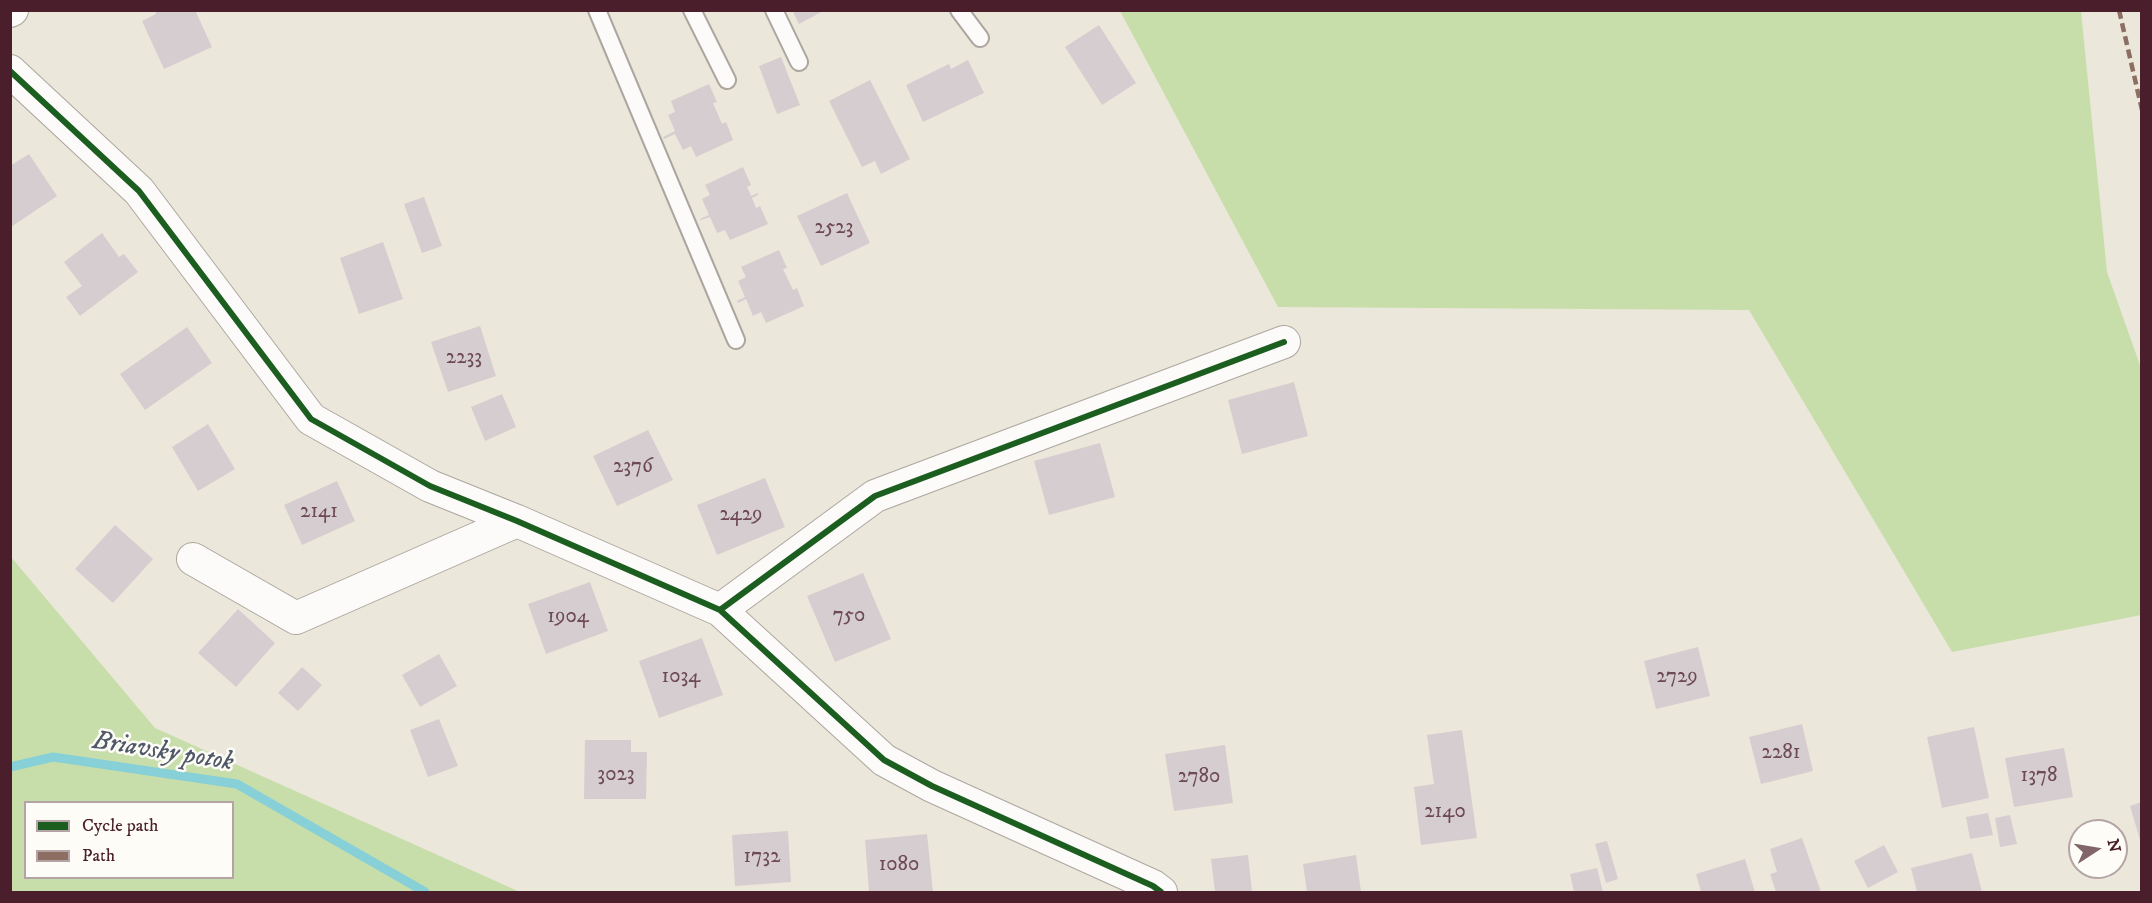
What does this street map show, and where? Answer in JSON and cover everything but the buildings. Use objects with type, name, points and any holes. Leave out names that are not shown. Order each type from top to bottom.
[{"type":"street","points":[[10,71],[139,191],[311,419],[430,486],[517,521],[720,610],[884,759],[932,786],[1153,886],[1161,892]]},
{"type":"street","points":[[720,610],[874,496],[1284,342]]},
{"type":"street","points":[[193,559],[296,618],[517,521]]},
{"type":"lane","points":[[597,10],[736,340]]},
{"type":"lane","points":[[692,10],[727,80]]},
{"type":"lane","points":[[774,10],[799,62]]},
{"type":"lane","points":[[959,10],[980,38]]},
{"type":"green space","points":[[1120,11],[2081,11],[2107,272],[2141,368],[2141,615],[1952,652],[1749,310],[1278,307]]},
{"type":"green space","points":[[11,557],[155,728],[520,892],[11,892]]},
{"type":"waterway","name":"Briavsky potok","points":[[10,767],[53,757],[237,784],[425,892]]},
{"type":"marked path","points":[[2119,10],[2142,110]]},
{"type":"cycle path","points":[[10,71],[139,191],[311,419],[430,486],[517,521],[720,610],[884,760],[932,786],[1153,886],[1161,892]]},
{"type":"cycle path","points":[[720,610],[875,496],[1284,342]]}]
